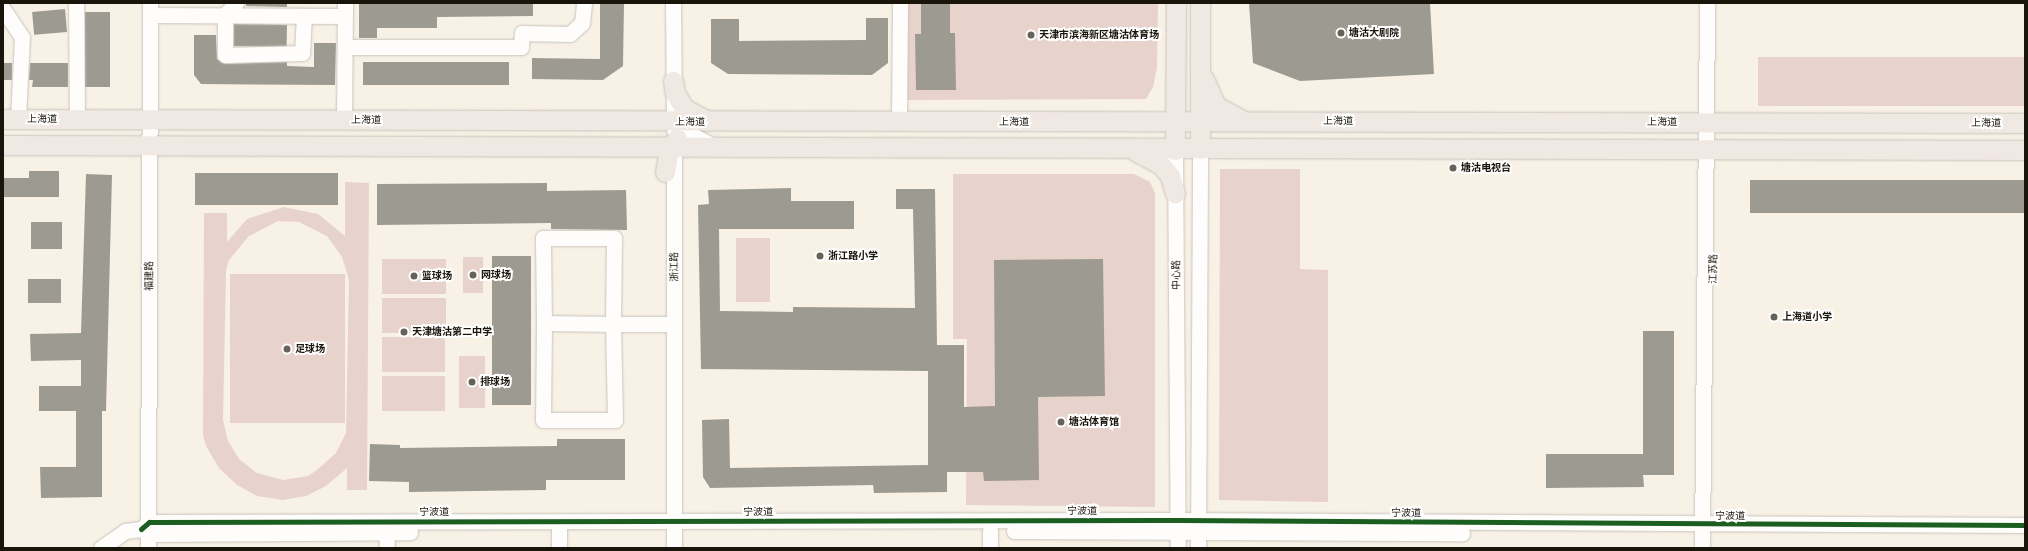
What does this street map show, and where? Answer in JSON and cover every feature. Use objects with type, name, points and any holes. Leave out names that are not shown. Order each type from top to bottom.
[{"type":"main road","name":"中心路","points":[[1176,3],[1176,65],[1188,122],[1200,149]]},
{"type":"main road","name":"中心路","points":[[1175,150],[1188,122],[1200,64],[1200,3]]},
{"type":"main road","points":[[1200,64],[1207,91],[1216,106],[1232,116],[1248,121]]},
{"type":"main road","points":[[1124,121],[1162,108],[1169,97],[1176,65]]},
{"type":"main road","points":[[669,82],[684,108],[697,117],[714,122]]},
{"type":"main road","name":"上海道","points":[[11,119],[145,118],[344,120],[673,133],[720,147],[1175,150],[2025,150]]},
{"type":"main road","name":"上海道","points":[[3,145],[151,149],[643,147],[673,133],[714,122],[1248,121],[2025,123]]},
{"type":"main road","points":[[1124,149],[1154,141],[1188,122],[1221,141],[1250,149]]},
{"type":"main road","points":[[665,172],[673,133]]},
{"type":"main road","points":[[643,147],[658,154],[665,172]]},
{"type":"main road","points":[[1124,149],[1157,160],[1170,176],[1175,193]]},
{"type":"street","points":[[76,3],[77,119]]},
{"type":"street","name":"福建路","points":[[140,3],[145,118],[151,149],[147,533],[141,548]]},
{"type":"street","points":[[236,3],[225,15],[225,55],[302,53],[304,16]]},
{"type":"street","points":[[345,47],[520,47],[522,33],[570,34],[582,23],[584,3]]},
{"type":"street","name":"浙江路","points":[[665,3],[673,133],[669,324]]},
{"type":"street","name":"浙江路","points":[[669,82],[673,3]]},
{"type":"street","points":[[899,122],[900,3]]},
{"type":"street","name":"江苏路","points":[[1706,536],[1710,151],[1707,3]]},
{"type":"street","name":"江苏路","points":[[1710,122],[1715,3]]},
{"type":"street","points":[[3,9],[22,37],[11,119]]},
{"type":"street","points":[[150,9],[225,15],[304,16],[345,10],[344,120]]},
{"type":"street","name":"福建路","points":[[145,118],[150,9]]},
{"type":"street","name":"中心路","points":[[1198,548],[1200,149]]},
{"type":"street","name":"中心路","points":[[1175,150],[1178,548]]},
{"type":"street","name":"浙江路","points":[[665,172],[669,324],[670,526]]},
{"type":"street","points":[[543,238],[614,238],[613,324],[615,420],[543,420],[544,324],[543,238]]},
{"type":"street","points":[[544,324],[669,324]]},
{"type":"street","name":"宁波道","points":[[1706,536],[2025,525]]},
{"type":"street","points":[[386,526],[387,548]]},
{"type":"street","name":"宁波道","points":[[101,548],[125,531],[147,533],[386,526],[1178,526],[1706,536],[2025,534]]},
{"type":"street","points":[[559,526],[559,548]]},
{"type":"street","points":[[665,548],[670,526]]},
{"type":"street","points":[[670,526],[674,548]]},
{"type":"street","name":"宁波道","points":[[670,526],[990,531],[1178,526]]},
{"type":"street","points":[[990,531],[990,548]]},
{"type":"shaded area","name":"天津市滨海新区塘沽体育场","points":[[904,3],[1158,3],[1157,68],[1153,87],[1146,99],[904,100]]},
{"type":"shaded area","points":[[1758,57],[2025,57],[2025,106],[1758,106]]},
{"type":"shaded area","points":[[1220,169],[1300,169],[1300,269],[1328,270],[1328,502],[1219,500]]},
{"type":"shaded area","name":"塘沽体育馆","points":[[953,174],[1134,174],[1150,182],[1155,193],[1155,507],[966,505],[967,339],[953,339]]},
{"type":"shaded area","points":[[345,182],[369,183],[367,490],[347,490],[347,468],[326,486],[306,496],[283,500],[257,496],[237,485],[219,468],[206,446],[203,435],[204,213],[227,213],[227,242],[247,219],[284,207],[318,214],[345,236]],"holes":[[[278,221],[299,222],[327,236],[342,257],[349,280],[346,433],[336,453],[317,470],[308,476],[283,480],[257,473],[239,459],[228,441],[223,420],[226,270],[229,260],[249,236]]]},
{"type":"shaded area","points":[[736,238],[770,238],[770,302],[736,302]]},
{"type":"shaded area","name":"网球场","points":[[463,257],[483,257],[483,293],[463,293]]},
{"type":"shaded area","name":"篮球场","points":[[382,259],[446,259],[446,294],[382,294]]},
{"type":"shaded area","name":"足球场","points":[[230,274],[345,274],[345,423],[230,423]]},
{"type":"shaded area","name":"篮球场","points":[[382,298],[446,298],[446,333],[382,333]]},
{"type":"shaded area","points":[[382,337],[445,337],[445,372],[382,372]]},
{"type":"shaded area","name":"排球场","points":[[459,356],[485,356],[485,408],[459,408]]},
{"type":"shaded area","points":[[382,376],[445,376],[445,411],[382,411]]},
{"type":"building","points":[[246,3],[287,3],[287,7],[246,6]]},
{"type":"building","points":[[359,3],[533,3],[533,16],[437,17],[437,28],[377,28],[377,38],[359,38]]},
{"type":"building","points":[[600,3],[624,3],[623,66],[603,80],[532,79],[532,58],[600,59]]},
{"type":"building","points":[[921,3],[950,3],[950,33],[955,33],[956,90],[916,90],[915,34],[921,34]]},
{"type":"building","name":"塘沽大剧院","points":[[1249,3],[1430,3],[1434,74],[1300,81],[1253,63]]},
{"type":"building","points":[[65,9],[67,32],[34,35],[32,12]]},
{"type":"building","points":[[85,12],[110,12],[110,87],[85,87]]},
{"type":"building","points":[[866,18],[888,18],[888,63],[872,75],[728,74],[711,63],[711,19],[739,19],[739,41],[866,40]]},
{"type":"building","points":[[234,24],[287,25],[287,47],[234,46]]},
{"type":"building","points":[[194,35],[216,35],[217,59],[225,64],[287,62],[287,66],[314,67],[314,43],[336,43],[335,85],[201,84],[194,75]]},
{"type":"building","points":[[363,62],[509,62],[509,85],[363,85]]},
{"type":"building","points":[[3,63],[12,63],[12,80],[3,80]]},
{"type":"building","points":[[30,63],[68,63],[68,87],[32,87],[33,80],[29,80]]},
{"type":"building","points":[[29,171],[59,171],[59,197],[3,197],[3,178],[29,178]]},
{"type":"building","points":[[195,173],[338,173],[338,205],[195,205]]},
{"type":"building","points":[[86,174],[112,175],[106,411],[102,411],[102,497],[41,498],[40,467],[76,467],[76,411],[39,411],[39,386],[81,386],[81,360],[31,361],[30,334],[81,333]]},
{"type":"building","points":[[1750,180],[2025,180],[2025,213],[1750,213]]},
{"type":"building","points":[[547,183],[547,191],[626,190],[627,230],[551,229],[551,223],[377,225],[377,184]]},
{"type":"building","points":[[791,188],[791,201],[854,201],[854,229],[719,229],[720,311],[793,312],[793,307],[915,308],[913,209],[896,209],[896,189],[935,189],[937,345],[964,345],[964,407],[995,406],[994,260],[1103,259],[1105,396],[1038,397],[1039,480],[984,481],[983,472],[947,472],[947,492],[874,493],[873,485],[710,488],[703,477],[702,420],[729,419],[730,468],[928,465],[928,371],[701,369],[698,205],[709,204],[708,190]]},
{"type":"building","points":[[31,222],[62,222],[62,249],[31,249]]},
{"type":"building","points":[[492,256],[531,256],[531,405],[492,405]]},
{"type":"building","points":[[28,279],[61,279],[61,303],[28,303]]},
{"type":"building","points":[[1643,331],[1674,331],[1674,475],[1643,475],[1644,487],[1546,488],[1546,454],[1643,454]]},
{"type":"building","points":[[557,439],[625,439],[625,480],[546,480],[546,490],[409,492],[409,482],[369,481],[370,444],[400,445],[400,448],[557,446]]},
{"type":"cycle path","points":[[141,529],[149,522],[1178,520],[2025,525]]},
{"type":"place","name":"塘沽大剧院","points":[[1341,33]]},
{"type":"place","name":"天津市滨海新区塘沽体育场","points":[[1031,35]]},
{"type":"place","name":"塘沽电视台","points":[[1453,168]]},
{"type":"place","name":"浙江路小学","points":[[820,256]]},
{"type":"place","name":"网球场","points":[[473,275]]},
{"type":"place","name":"篮球场","points":[[414,276]]},
{"type":"place","name":"上海道小学","points":[[1774,317]]},
{"type":"place","name":"天津塘沽第二中学","points":[[404,332]]},
{"type":"place","name":"足球场","points":[[287,349]]},
{"type":"place","name":"排球场","points":[[472,382]]},
{"type":"place","name":"塘沽体育馆","points":[[1061,422]]}]
